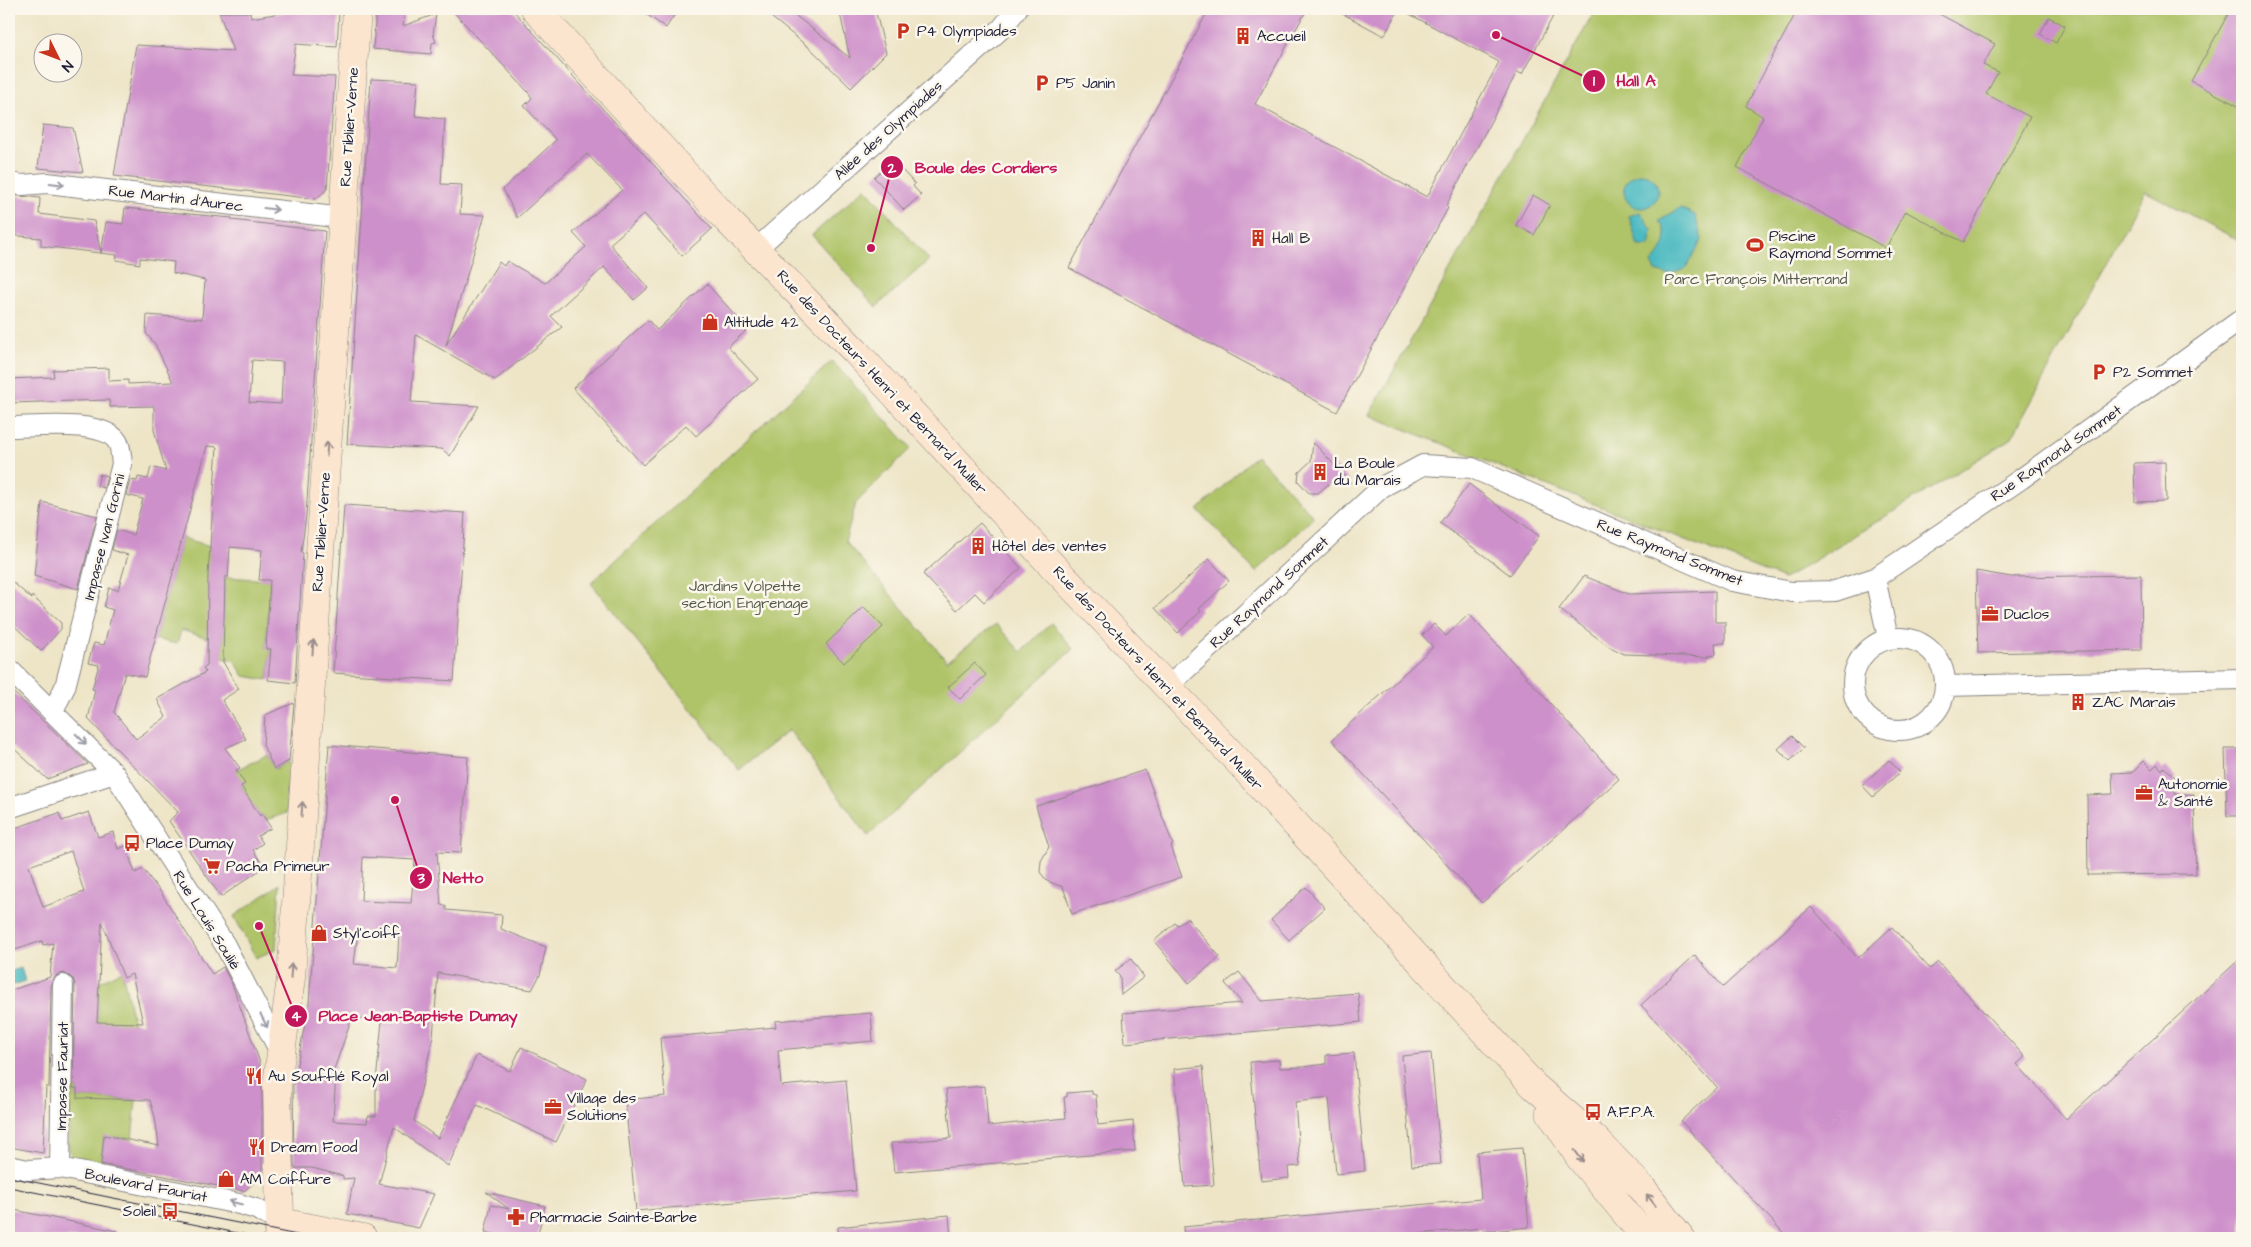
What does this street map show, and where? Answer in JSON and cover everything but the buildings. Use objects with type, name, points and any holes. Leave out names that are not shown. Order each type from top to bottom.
[{"type":"main road","name":"Rue Tiblier-Verne","points":[[281,1054],[291,978],[357,9]]},
{"type":"main road","name":"Rue des Docteurs Henri et Bernard Muller","points":[[535,9],[756,250],[855,351],[1237,760],[1534,1086],[1595,1139],[1642,1188],[1681,1238]]},
{"type":"main road","points":[[281,1054],[277,1084],[281,1233],[363,1238]]},
{"type":"main road","name":"Rue des Docteurs Henri et Bernard Muller","points":[[1534,1086],[1580,1158],[1646,1238]]},
{"type":"street","name":"Allée des Olympiades","points":[[756,250],[1002,28],[1017,9]]},
{"type":"street","name":"Rue Martin d'Aurec","points":[[9,183],[22,185],[47,183],[343,218]]},
{"type":"street","name":"Rue Raymond Sommet","points":[[1167,687],[1382,487],[1423,465],[1472,468],[1732,581],[1792,592],[1835,591],[1875,578],[2021,479],[2242,319]]},
{"type":"street","name":"Impasse Ivan Gorini","points":[[9,427],[88,427],[105,430],[118,441],[122,464],[65,687],[53,711]]},
{"type":"street","points":[[1875,578],[1888,638]]},
{"type":"street","points":[[1888,638],[1916,640],[1929,648],[1938,659],[1944,672],[1945,686],[1941,702],[1933,715],[1920,724],[1906,730],[1890,730],[1875,724],[1863,714],[1855,700],[1852,685],[1854,669],[1862,655],[1874,645],[1888,638]]},
{"type":"street","name":"Rue Louis Soulié","points":[[9,669],[114,773],[225,945],[281,1054]]},
{"type":"street","points":[[1945,686],[2242,679]]},
{"type":"street","points":[[9,808],[114,773]]},
{"type":"street","name":"Impasse Fauriat","points":[[60,1168],[64,985]]},
{"type":"street","name":"Boulevard Fauriat","points":[[9,1166],[28,1170],[60,1168],[239,1204],[256,1209],[281,1233]]},
{"type":"green space","name":"Parc François Mitterrand","points":[[1596,9],[2242,9],[2242,242],[2145,191],[2011,439],[1784,579],[1369,415]]},
{"type":"green space","points":[[865,188],[929,260],[876,307],[812,235]]},
{"type":"green space","name":"Jardins Volpette section Engrenage","points":[[832,361],[911,448],[856,503],[845,541],[947,661],[996,624],[1021,652],[1051,623],[1073,649],[868,836],[789,730],[739,770],[591,583]]},
{"type":"green space","points":[[1256,455],[1314,517],[1256,572],[1198,510]]},
{"type":"green space","points":[[182,538],[210,546],[208,638],[181,630],[177,644],[155,639]]},
{"type":"green space","points":[[225,577],[270,580],[266,649],[271,649],[268,680],[244,676],[234,660],[220,658],[223,645]]},
{"type":"green space","points":[[267,755],[275,769],[289,761],[287,813],[266,820],[262,814],[260,816],[241,786],[236,770]]},
{"type":"green space","points":[[280,884],[276,949],[256,958],[234,916]]},
{"type":"green space","points":[[122,971],[134,1025],[97,1022],[99,982]]},
{"type":"green space","points":[[70,1088],[77,1088],[77,1098],[136,1100],[132,1139],[104,1136],[101,1164],[72,1159],[68,1145]]},
{"type":"water","points":[[1641,174],[1648,175],[1653,179],[1657,184],[1657,198],[1653,203],[1648,207],[1641,208],[1634,207],[1629,203],[1625,198],[1624,191],[1625,184],[1629,179],[1634,175]]},
{"type":"water","points":[[1680,208],[1695,215],[1702,240],[1685,269],[1668,275],[1656,271],[1652,263],[1663,248],[1666,237],[1659,221]]},
{"type":"water","points":[[1640,212],[1652,230],[1649,246],[1638,246],[1629,216]]},
{"type":"water","points":[[21,968],[25,981],[9,987],[9,972]]},
{"type":"tram line","points":[[9,1177],[312,1238]]},
{"type":"tram line","points":[[9,1187],[262,1238]]},
{"type":"place","name":"P4 Olympiades","points":[[903,31]]},
{"type":"place","name":"Hall A","points":[[1496,35]]},
{"type":"place","name":"Accueil","points":[[1243,36]]},
{"type":"place","name":"P5 Janin","points":[[1042,83]]},
{"type":"place","name":"Hall B","points":[[1258,238]]},
{"type":"place","name":"Piscine Raymond Sommet","points":[[1755,245]]},
{"type":"place","name":"Boule des Cordiers","points":[[871,248]]},
{"type":"place","name":"Altitude 42","points":[[710,322]]},
{"type":"place","name":"P2 Sommet","points":[[2099,372]]},
{"type":"place","name":"La Boule du Marais","points":[[1320,472]]},
{"type":"place","name":"Hôtel des ventes","points":[[978,546]]},
{"type":"place","name":"Duclos","points":[[1990,614]]},
{"type":"place","name":"ZAC Marais","points":[[2078,702]]},
{"type":"place","name":"Autonomie & Santé","points":[[2144,793]]},
{"type":"place","name":"Netto","points":[[395,800]]},
{"type":"place","name":"Place Dumay","points":[[132,843]]},
{"type":"place","name":"Pacha Primeur","points":[[212,866]]},
{"type":"place","name":"Place Jean-Baptiste Dumay","points":[[259,926]]},
{"type":"place","name":"Styl'coiff","points":[[319,933]]},
{"type":"place","name":"Au Soufflé Royal","points":[[254,1076]]},
{"type":"place","name":"Village des Solutions","points":[[553,1107]]},
{"type":"place","name":"A.F.P.A.","points":[[1593,1112]]},
{"type":"place","name":"Dream Food","points":[[257,1147]]},
{"type":"place","name":"AM Coiffure","points":[[226,1179]]},
{"type":"place","name":"Soleil","points":[[170,1211]]},
{"type":"place","name":"Pharmacie Sainte-Barbe","points":[[516,1217]]}]
